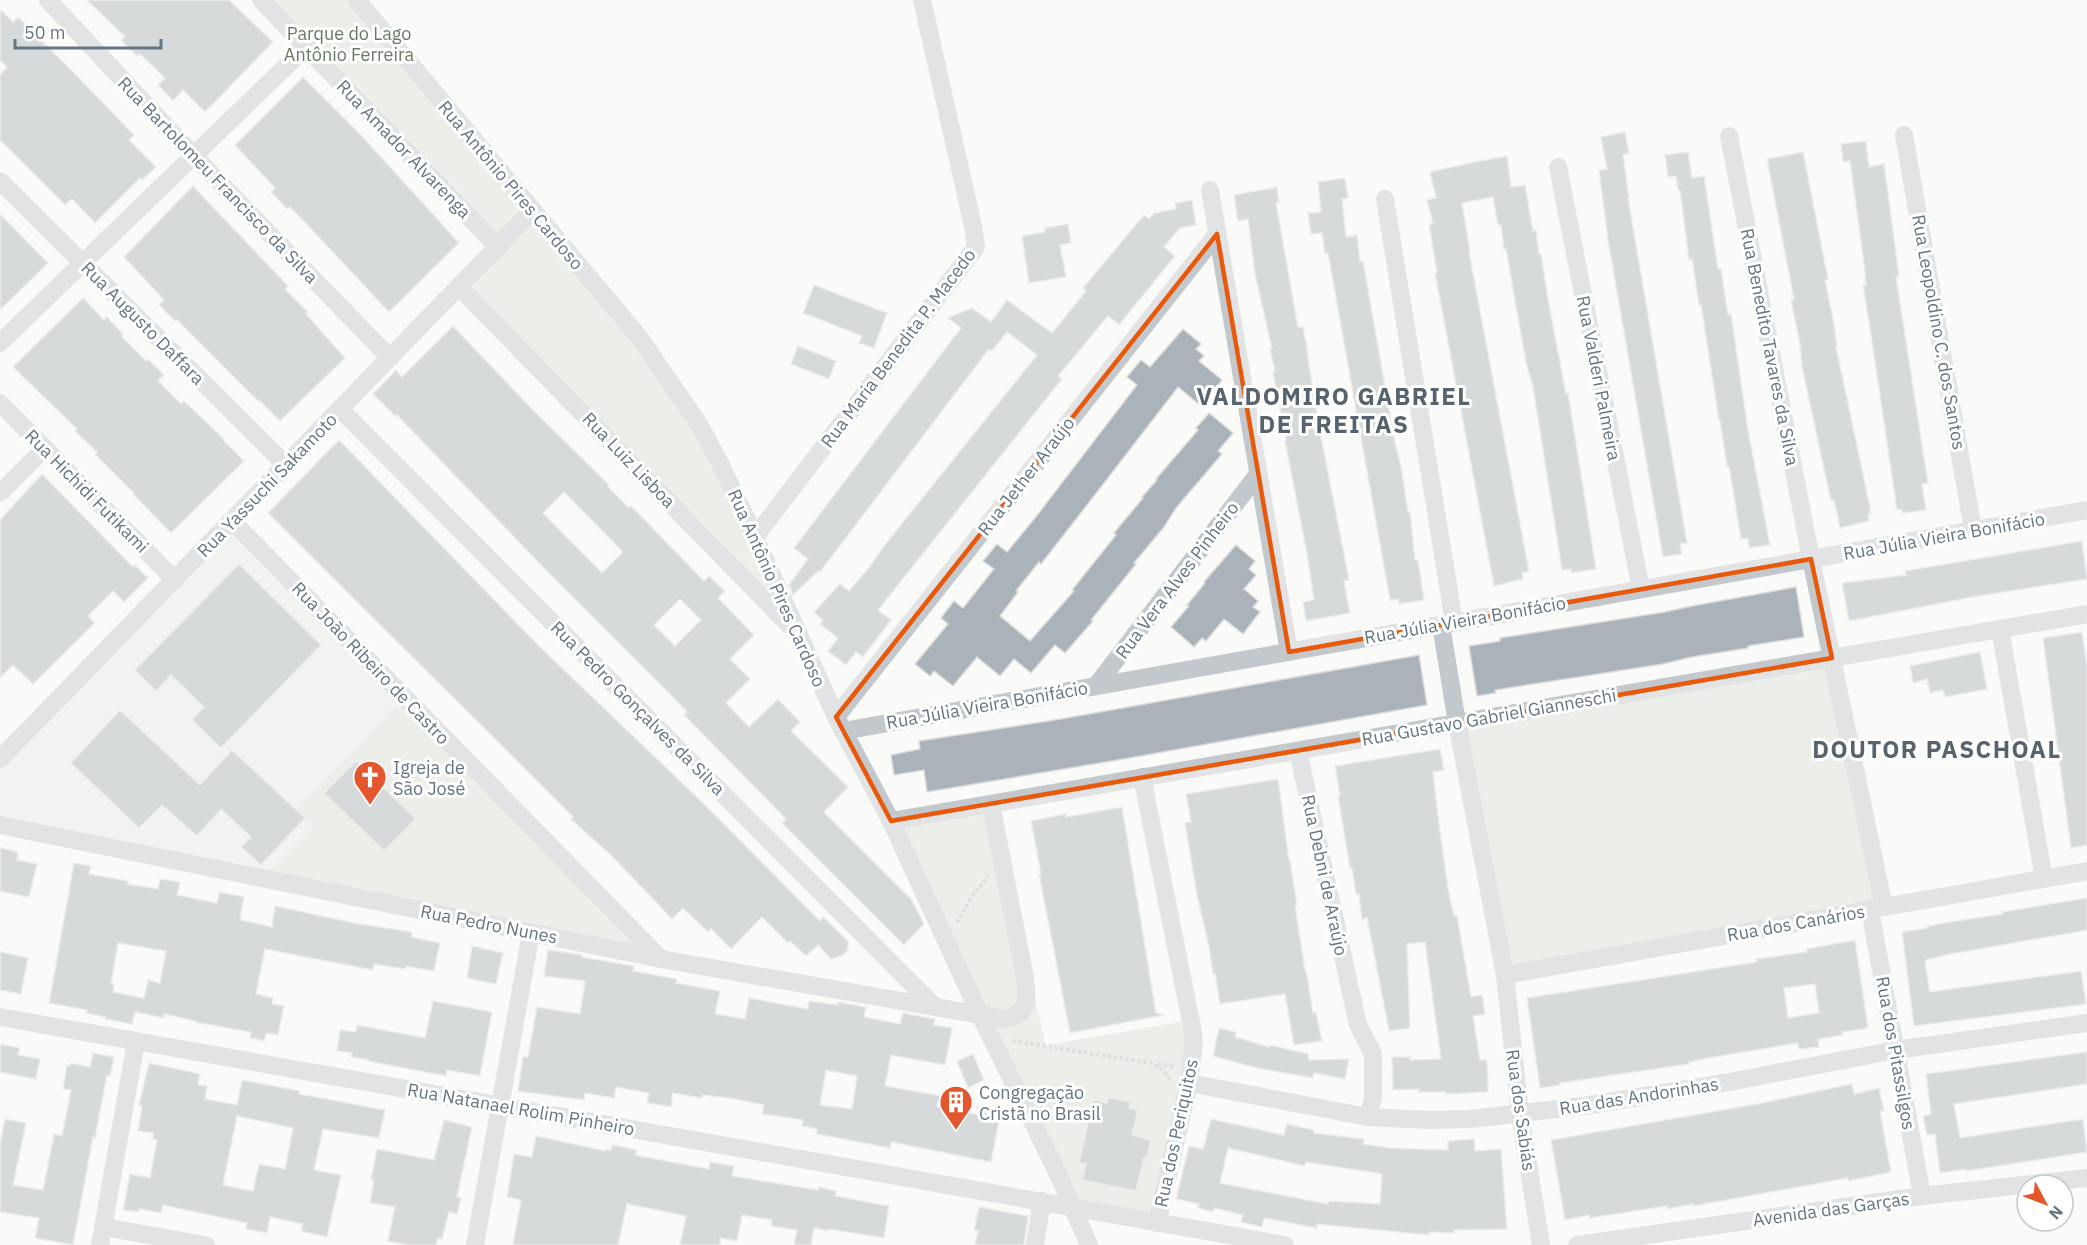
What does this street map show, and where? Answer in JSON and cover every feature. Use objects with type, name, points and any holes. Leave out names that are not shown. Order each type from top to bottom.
[{"type":"street","name":"Rua Bartolomeu Francisco da Silva","points":[[48,0],[193,155],[390,358]]},
{"type":"street","name":"Rua Amador Alvarenga","points":[[261,0],[498,247]]},
{"type":"street","name":"Rua Antônio Pires Cardoso","points":[[357,0],[639,337],[669,377],[710,444],[840,724],[891,821],[1089,1245]]},
{"type":"street","name":"Rua Maria Benedita P. Macedo","points":[[755,537],[976,247],[974,226],[922,0]]},
{"type":"street","points":[[0,343],[306,47]]},
{"type":"street","name":"Rua Leopoldino C. dos Santos","points":[[1904,135],[1973,530]]},
{"type":"street","name":"Rua Benedito Tavares da Silva","points":[[1729,136],[1832,658]]},
{"type":"street","name":"Rua Valderi Palmeira","points":[[1558,167],[1641,589]]},
{"type":"street","name":"Rua Augusto Daffara","points":[[0,182],[286,465]]},
{"type":"street","points":[[1209,190],[1289,652]]},
{"type":"street","name":"Rua dos Sabiás","points":[[1385,199],[1447,624],[1457,723],[1505,975],[1520,1114],[1541,1245]]},
{"type":"street","name":"Rua Yassuchi Sakamoto","points":[[0,759],[533,210]]},
{"type":"street","name":"Rua Jether Araújo","points":[[840,724],[1217,234]]},
{"type":"street","name":"Rua Luiz Lisboa","points":[[459,287],[798,633]]},
{"type":"street","name":"Rua Hichidi Futikami","points":[[0,403],[175,580]]},
{"type":"street","name":"Rua Pedro Gonçalves da Silva","points":[[340,409],[935,1007]]},
{"type":"street","points":[[0,493],[45,448]]},
{"type":"street","name":"Rua Vera Alves Pinheiro","points":[[1096,686],[1258,474]]},
{"type":"street","name":"Rua Júlia Vieira Bonifácio","points":[[840,724],[1096,686],[2087,510]]},
{"type":"street","name":"Rua João Ribeiro de Castro","points":[[232,520],[661,959]]},
{"type":"street","name":"Rua Gustavo Gabriel Gianneschi","points":[[891,821],[2087,614]]},
{"type":"street","points":[[2000,628],[2044,879]]},
{"type":"street","name":"Rua dos Pitassilgos","points":[[1832,658],[1877,909],[1896,1050],[1922,1196]]},
{"type":"street","name":"Rua Debni de Araújo","points":[[1298,750],[1358,1025],[1373,1054],[1373,1098],[1368,1117]]},
{"type":"street","name":"Rua dos Periquitos","points":[[1142,777],[1194,1042],[1180,1084],[1157,1223]]},
{"type":"street","points":[[990,804],[1002,864]]},
{"type":"street","name":"Rua Pedro Nunes","points":[[0,825],[661,959],[1004,1019],[1022,1011],[1027,999],[1025,978],[1002,864]]},
{"type":"street","name":"Rua dos Canários","points":[[1505,975],[2087,871]]},
{"type":"street","points":[[475,1245],[531,933]]},
{"type":"street","name":"Rua Natanael Rolim Pinheiro","points":[[0,1017],[1073,1207]]},
{"type":"street","name":"Rua das Andorinhas","points":[[1180,1084],[1368,1117],[1439,1119],[1520,1114],[1724,1083],[1896,1050],[2087,1023]]},
{"type":"street","points":[[136,1042],[101,1236],[206,1245]]},
{"type":"street","name":"Avenida das Garças","points":[[1576,1245],[1922,1196],[2087,1178]]},
{"type":"street","points":[[1035,1245],[1042,1201]]},
{"type":"street","points":[[1073,1207],[1285,1245]]},
{"type":"path","points":[[946,940],[972,897],[1002,864]]},
{"type":"path","points":[[992,1038],[1151,1064],[1180,1084]]},
{"type":"highlighted area","points":[[1217,234],[1289,652],[1811,559],[1832,658],[891,821],[836,717]]},
{"type":"shaded area","points":[[232,521],[404,696],[314,826],[269,872],[0,821],[0,759]]},
{"type":"green space","name":"Parque do Lago Antônio Ferreira","points":[[261,0],[356,0],[691,411],[785,620],[459,287],[497,247]]},
{"type":"green space","points":[[1832,658],[1884,907],[1505,975],[1457,723]]},
{"type":"green space","points":[[400,701],[647,951],[269,872],[313,826],[297,810]]},
{"type":"green space","points":[[988,808],[1046,1045],[1186,1021],[1188,1042],[1154,1218],[1074,1202],[897,824]]},
{"type":"building","points":[[87,0],[229,0],[273,42],[205,112],[183,90],[173,101],[158,85],[165,78],[140,54],[137,56],[121,40],[125,37]]},
{"type":"building","points":[[0,9],[13,22],[18,17],[80,79],[134,135],[129,140],[156,167],[142,180],[140,178],[95,223],[72,199],[65,205],[0,140],[0,75],[7,67],[0,60]]},
{"type":"building","points":[[303,77],[361,135],[459,243],[389,312],[290,207],[287,209],[271,192],[275,188],[235,145]]},
{"type":"building","points":[[1625,132],[1629,153],[1623,155],[1628,198],[1687,543],[1680,544],[1682,554],[1663,557],[1608,240],[1599,170],[1607,169],[1601,137]]},
{"type":"building","points":[[1866,141],[1869,167],[1884,164],[1899,276],[1896,277],[1928,483],[1922,484],[1926,510],[1902,513],[1901,509],[1897,510],[1863,286],[1866,286],[1864,264],[1850,161],[1843,162],[1841,144]]},
{"type":"building","points":[[1688,152],[1692,178],[1704,176],[1718,269],[1721,269],[1728,315],[1731,314],[1748,430],[1770,545],[1749,548],[1748,538],[1741,539],[1701,305],[1699,305],[1692,259],[1689,260],[1680,190],[1678,190],[1676,176],[1668,177],[1665,155]]},
{"type":"building","points":[[1803,152],[1828,279],[1825,280],[1836,347],[1870,507],[1869,521],[1840,528],[1834,500],[1831,501],[1802,367],[1791,300],[1794,300],[1767,159]]},
{"type":"building","points":[[1507,156],[1511,187],[1525,185],[1533,231],[1536,230],[1566,394],[1568,393],[1596,569],[1571,573],[1571,569],[1562,570],[1533,387],[1526,363],[1501,225],[1498,225],[1493,197],[1462,203],[1469,252],[1529,571],[1522,573],[1523,579],[1494,586],[1435,273],[1437,272],[1429,225],[1433,224],[1427,200],[1436,198],[1430,172]]},
{"type":"building","points":[[1345,178],[1348,198],[1342,199],[1346,237],[1357,235],[1360,261],[1363,261],[1395,443],[1408,512],[1410,512],[1415,560],[1418,560],[1424,600],[1399,604],[1399,599],[1390,600],[1328,253],[1325,254],[1322,233],[1311,234],[1308,213],[1321,212],[1318,182]]},
{"type":"building","points":[[193,186],[288,286],[285,289],[308,312],[306,314],[345,358],[280,421],[159,305],[164,300],[124,257]]},
{"type":"building","points":[[1277,187],[1279,202],[1276,203],[1298,327],[1303,327],[1318,421],[1349,580],[1344,581],[1350,613],[1306,621],[1303,602],[1314,600],[1307,554],[1273,372],[1275,371],[1270,349],[1272,349],[1255,274],[1248,219],[1238,221],[1234,195]]},
{"type":"building","points":[[1192,200],[1196,225],[1180,228],[1164,247],[1175,256],[1119,325],[1108,316],[1058,376],[1062,379],[878,610],[891,620],[863,657],[856,652],[846,665],[828,651],[838,638],[820,624],[823,620],[814,612],[840,584],[849,591],[1037,355],[1007,332],[992,351],[989,349],[820,572],[818,571],[793,595],[789,585],[808,559],[794,548],[961,328],[948,318],[972,308],[991,322],[1007,300],[1052,333],[1086,291],[1083,288],[1144,215],[1149,219],[1154,213],[1176,209],[1175,203]]},
{"type":"building","points":[[0,214],[48,263],[0,310]]},
{"type":"building","points":[[1068,224],[1071,243],[1060,245],[1066,277],[1029,283],[1022,236],[1045,232],[1045,228]]},
{"type":"building","points":[[814,285],[887,313],[874,348],[859,343],[862,336],[803,313]]},
{"type":"building","points":[[83,298],[104,320],[107,317],[123,334],[121,336],[164,375],[158,381],[181,404],[184,401],[244,461],[171,533],[95,454],[97,452],[75,431],[77,429],[13,367]]},
{"type":"building","points":[[453,326],[629,508],[631,506],[704,581],[709,576],[725,591],[718,598],[754,635],[730,659],[750,679],[726,703],[749,727],[778,699],[800,722],[791,731],[848,787],[824,812],[911,899],[924,924],[904,945],[782,823],[786,819],[684,715],[687,712],[667,691],[542,566],[397,415],[395,416],[373,394],[396,370],[402,377]],"holes":[[[564,492],[623,552],[602,573],[543,513]],[[680,599],[701,620],[675,646],[654,625]]]},
{"type":"building","points":[[1183,329],[1201,344],[1196,349],[1204,356],[1199,361],[1222,380],[1201,406],[1178,387],[1041,564],[1039,562],[1016,591],[1018,592],[1000,616],[1030,641],[1074,591],[1072,590],[1116,535],[1114,533],[1198,430],[1196,428],[1209,413],[1233,433],[1218,451],[1222,454],[1176,508],[1164,527],[1134,563],[1136,564],[1091,620],[1093,621],[1065,653],[1055,645],[1031,673],[1014,659],[1000,676],[977,657],[953,686],[934,671],[930,676],[915,664],[948,624],[941,618],[954,601],[963,608],[994,569],[983,561],[997,544],[1007,552],[1035,518],[1137,385],[1127,377],[1141,360],[1150,367]]},
{"type":"building","points":[[798,346],[836,361],[829,379],[791,364]]},
{"type":"building","points":[[339,440],[538,645],[702,802],[820,921],[823,917],[848,941],[848,949],[844,955],[831,959],[818,945],[806,956],[790,941],[788,943],[762,917],[731,949],[711,929],[708,932],[683,908],[672,919],[610,854],[571,819],[573,817],[268,513]]},
{"type":"building","points":[[42,474],[133,567],[135,565],[148,578],[124,602],[113,591],[88,616],[95,623],[33,684],[13,665],[0,678],[0,520]]},
{"type":"building","points":[[2082,541],[2087,579],[1978,596],[1849,621],[1842,583],[1906,575],[1905,571]]},
{"type":"building","points":[[1236,545],[1255,561],[1249,569],[1256,575],[1244,589],[1258,601],[1253,607],[1260,612],[1243,634],[1224,619],[1206,641],[1202,638],[1194,647],[1171,627],[1189,606],[1187,605],[1204,582]]},
{"type":"building","points":[[239,564],[321,645],[221,748],[192,720],[204,707],[171,675],[156,691],[135,670]]},
{"type":"building","points":[[1796,587],[1804,637],[1663,664],[1495,690],[1496,693],[1477,696],[1469,646],[1500,641],[1500,638],[1665,612]]},
{"type":"building","points":[[2082,632],[2087,665],[2087,845],[2071,848],[2043,638]]},
{"type":"building","points":[[1980,652],[1987,689],[1945,697],[1943,690],[1930,693],[1927,679],[1913,683],[1910,666]]},
{"type":"building","points":[[1419,655],[1427,705],[927,792],[924,770],[894,775],[891,755],[920,749],[919,741],[1061,719]]},
{"type":"building","points":[[120,710],[200,785],[232,750],[305,818],[261,865],[241,847],[251,837],[221,809],[197,836],[162,805],[139,828],[71,763]]},
{"type":"building","points":[[1440,749],[1444,770],[1433,772],[1439,824],[1448,888],[1454,916],[1457,915],[1471,997],[1482,995],[1485,1014],[1473,1016],[1480,1060],[1487,1060],[1488,1092],[1446,1094],[1446,1092],[1419,1092],[1419,1089],[1393,1090],[1392,1057],[1410,1057],[1410,1060],[1441,1059],[1425,942],[1407,944],[1410,1028],[1389,1031],[1367,918],[1362,919],[1359,894],[1356,894],[1352,868],[1350,868],[1338,796],[1340,796],[1335,766]]},
{"type":"building","name":"Igreja de São José","points":[[356,761],[416,819],[384,851],[324,793]]},
{"type":"building","points":[[1278,779],[1305,970],[1313,1013],[1316,1012],[1322,1041],[1294,1045],[1285,994],[1220,1004],[1197,895],[1185,823],[1191,822],[1186,794]]},
{"type":"building","points":[[1122,807],[1156,1013],[1164,1015],[1070,1033],[1031,821]]},
{"type":"building","points":[[0,848],[18,852],[17,860],[37,864],[29,897],[0,891]]},
{"type":"building","points":[[74,863],[91,866],[89,874],[128,881],[127,884],[158,889],[160,879],[180,882],[177,895],[217,903],[219,892],[244,897],[240,920],[272,927],[275,906],[354,923],[412,932],[411,937],[440,943],[434,971],[374,964],[373,970],[265,949],[256,994],[273,998],[272,1004],[284,1006],[278,1035],[266,1033],[264,1041],[250,1038],[251,1032],[164,1014],[164,1018],[135,1012],[132,1024],[105,1019],[105,1017],[86,1013],[87,1010],[49,1003]],"holes":[[[118,943],[166,951],[160,983],[148,980],[144,998],[113,992],[114,984],[111,984]]]},
{"type":"building","points":[[2087,898],[2087,930],[1951,954],[1925,962],[1930,992],[2081,971],[2086,1004],[1914,1026],[1902,932]]},
{"type":"building","points":[[1855,940],[1868,1028],[1818,1039],[1819,1047],[1799,1049],[1798,1043],[1688,1062],[1689,1064],[1540,1088],[1527,998],[1757,962],[1756,959],[1807,952],[1807,949]],"holes":[[[1815,984],[1819,1013],[1788,1018],[1784,988]]]},
{"type":"building","points":[[472,946],[503,953],[496,984],[467,978]]},
{"type":"building","points":[[548,950],[634,966],[633,971],[677,979],[676,983],[720,991],[715,1014],[745,1019],[749,998],[808,1009],[809,1001],[838,1005],[838,1002],[866,1007],[864,1017],[900,1024],[903,1013],[935,1019],[934,1025],[952,1028],[945,1065],[891,1055],[885,1086],[948,1097],[938,1101],[937,1107],[980,1115],[976,1106],[1001,1111],[991,1162],[891,1142],[890,1148],[817,1134],[817,1129],[802,1126],[803,1120],[762,1114],[764,1105],[730,1098],[702,1095],[702,1098],[673,1093],[671,1107],[647,1103],[649,1093],[616,1087],[614,1098],[585,1093],[584,1100],[518,1091],[523,1057],[528,1057],[537,1007],[580,1014],[585,981],[544,976]],"holes":[[[826,1070],[857,1076],[852,1109],[820,1105]]]},
{"type":"building","points":[[0,952],[28,958],[21,994],[0,990]]},
{"type":"building","points":[[433,1001],[492,1012],[480,1076],[447,1070],[446,1076],[368,1061],[351,1057],[352,1053],[337,1051],[340,1030],[356,1032],[357,1025],[425,1038]]},
{"type":"building","points":[[1219,1028],[1236,1032],[1235,1037],[1269,1047],[1270,1045],[1308,1054],[1309,1060],[1349,1059],[1345,1079],[1314,1073],[1313,1078],[1257,1068],[1213,1056]]},
{"type":"building","points":[[0,1044],[20,1048],[18,1055],[40,1059],[36,1079],[0,1072]]},
{"type":"building","points":[[2087,1052],[2087,1084],[1954,1104],[1960,1138],[2083,1119],[2087,1152],[1940,1173],[1935,1134],[1927,1135],[1923,1116],[1931,1114],[1926,1074]]},
{"type":"building","points":[[93,1053],[114,1057],[110,1076],[107,1075],[95,1138],[93,1137],[73,1245],[35,1238],[39,1218],[0,1212],[0,1145],[5,1119],[26,1123],[13,1185],[43,1190],[54,1134],[62,1136],[71,1090],[63,1089],[67,1065],[70,1066],[71,1063],[90,1067]]},
{"type":"building","points":[[973,1054],[984,1080],[968,1088],[957,1061]]},
{"type":"building","points":[[149,1063],[200,1074],[198,1085],[207,1086],[205,1099],[237,1105],[242,1080],[300,1091],[299,1094],[385,1110],[379,1138],[323,1129],[314,1170],[341,1175],[327,1237],[301,1231],[303,1224],[270,1217],[267,1233],[246,1229],[247,1223],[163,1205],[161,1213],[139,1209],[139,1212],[123,1210],[130,1174],[150,1178],[157,1140],[152,1139],[154,1133],[138,1131],[142,1106],[139,1105]],"holes":[[[237,1116],[293,1128],[285,1169],[259,1164],[253,1191],[223,1185]]]},
{"type":"building","points":[[1852,1084],[1854,1094],[1879,1088],[1884,1111],[1880,1111],[1891,1172],[1693,1206],[1693,1204],[1667,1209],[1667,1206],[1565,1220],[1551,1140],[1757,1104]]},
{"type":"building","points":[[1108,1097],[1131,1102],[1129,1108],[1138,1110],[1132,1135],[1151,1140],[1147,1157],[1144,1157],[1136,1191],[1082,1180],[1086,1164],[1079,1163],[1093,1100],[1107,1103]]},
{"type":"building","points":[[1211,1119],[1284,1135],[1287,1124],[1314,1130],[1314,1133],[1364,1139],[1363,1144],[1389,1148],[1448,1150],[1448,1141],[1474,1139],[1475,1151],[1501,1149],[1507,1229],[1454,1230],[1454,1233],[1429,1232],[1429,1235],[1317,1224],[1317,1228],[1264,1218],[1262,1227],[1241,1222],[1243,1215],[1214,1208],[1213,1212],[1198,1208],[1199,1204],[1176,1199],[1189,1146],[1203,1149]],"holes":[[[1228,1148],[1305,1166],[1306,1162],[1382,1174],[1380,1204],[1328,1201],[1328,1204],[1220,1183]]]},
{"type":"building","points":[[444,1120],[472,1127],[457,1197],[461,1198],[457,1214],[449,1212],[442,1239],[438,1238],[436,1245],[407,1245],[388,1241],[395,1207],[370,1203],[374,1180],[371,1179],[377,1149],[434,1160]]},
{"type":"building","points":[[536,1136],[605,1151],[606,1149],[611,1150],[612,1145],[637,1150],[635,1155],[709,1169],[710,1162],[734,1166],[732,1176],[818,1190],[819,1187],[836,1191],[835,1196],[889,1206],[884,1238],[814,1228],[811,1245],[794,1245],[797,1230],[771,1226],[772,1220],[742,1215],[737,1241],[720,1238],[720,1245],[680,1245],[686,1216],[627,1204],[618,1245],[513,1245],[521,1200],[507,1197],[514,1154],[532,1157]]},
{"type":"building","points":[[979,1207],[1028,1216],[1024,1245],[975,1245],[978,1231],[974,1230]]},
{"type":"place","name":"Igreja de São José","points":[[370,806]]},
{"type":"place","name":"Congregação Cristã no Brasil","points":[[956,1131]]},
{"type":"district","name":"VALDOMIRO GABRIEL DE FREITAS","points":[[1334,410]]},
{"type":"district","name":"DOUTOR PASCHOAL","points":[[1937,749]]}]
